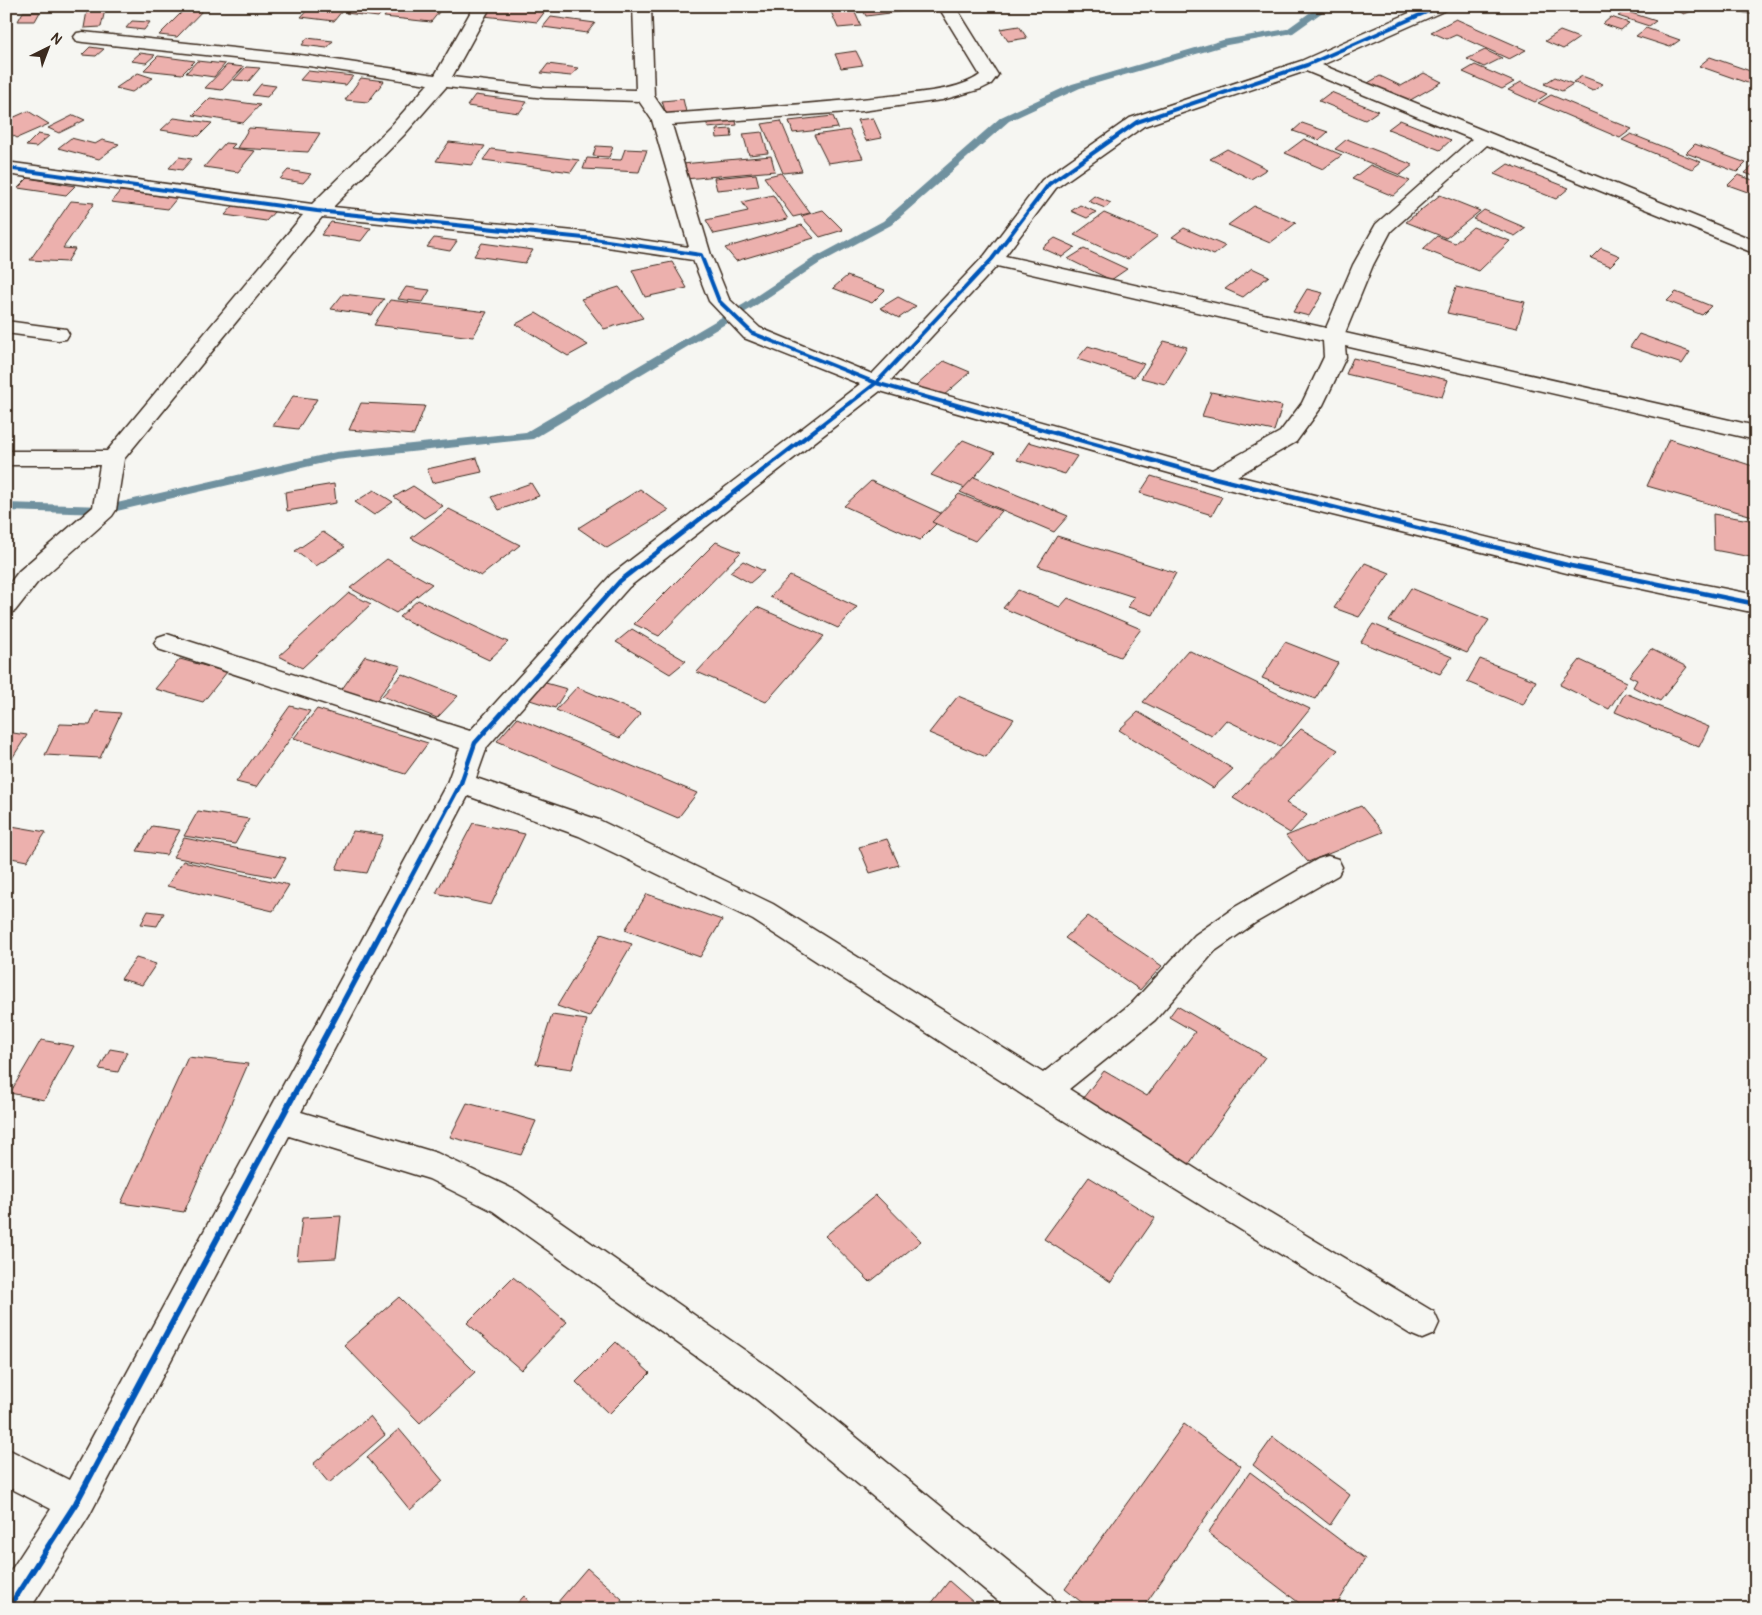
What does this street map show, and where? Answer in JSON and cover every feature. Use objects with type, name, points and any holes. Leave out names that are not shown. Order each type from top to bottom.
[{"type":"street","points":[[6,605],[28,577],[104,510],[113,458],[317,211],[397,131],[441,81],[483,6]]},
{"type":"street","points":[[642,6],[645,96],[661,120],[701,254],[719,301],[752,333],[876,383],[1216,478],[1571,566],[1756,604]]},
{"type":"street","points":[[661,120],[862,105],[942,95],[975,85],[985,80],[989,75],[946,6]]},
{"type":"street","points":[[8,1609],[76,1503],[461,784],[475,743],[620,581],[876,383],[992,259],[1049,184],[1137,122],[1307,65],[1440,6]]},
{"type":"street","points":[[1741,6],[1756,9]]},
{"type":"street","points":[[83,37],[309,61],[441,81],[545,93],[645,96]]},
{"type":"street","points":[[1307,65],[1756,248]]},
{"type":"street","points":[[1216,478],[1288,437],[1312,405],[1335,357],[1333,336],[1363,265],[1383,228],[1484,138]]},
{"type":"street","points":[[6,168],[317,211],[594,239],[701,254]]},
{"type":"street","points":[[992,259],[1756,433]]},
{"type":"street","points":[[6,327],[58,334]]},
{"type":"street","points":[[6,458],[113,458]]},
{"type":"street","points":[[167,643],[475,743]]},
{"type":"street","points":[[461,784],[588,828],[763,912],[1043,1091],[1422,1323]]},
{"type":"street","points":[[1043,1091],[1144,1011],[1204,943],[1245,915],[1328,867]]},
{"type":"street","points":[[280,1120],[437,1167],[505,1201],[768,1387],[1038,1609]]},
{"type":"street","points":[[6,1466],[76,1503]]},
{"type":"building","points":[[188,6],[207,6],[177,37],[159,35]]},
{"type":"building","points":[[311,6],[346,6],[334,21],[301,17]]},
{"type":"building","points":[[352,6],[387,7],[378,17],[346,13]]},
{"type":"building","points":[[491,6],[549,6],[537,22],[484,16]]},
{"type":"building","points":[[852,6],[861,26],[838,28],[829,7]]},
{"type":"building","points":[[861,6],[912,6],[914,10],[866,16]]},
{"type":"building","points":[[1669,6],[1700,6],[1702,7],[1684,14]]},
{"type":"building","points":[[391,7],[439,12],[431,22],[384,17]]},
{"type":"building","points":[[105,10],[101,27],[84,28],[87,11]]},
{"type":"building","points":[[1625,11],[1656,21],[1649,26],[1618,16]]},
{"type":"building","points":[[23,12],[40,12],[35,21],[18,21]]},
{"type":"building","points":[[551,17],[595,23],[587,33],[543,27]]},
{"type":"building","points":[[1611,17],[1629,23],[1621,30],[1603,24]]},
{"type":"building","points":[[1456,19],[1526,50],[1509,59],[1456,35],[1447,39],[1431,32]]},
{"type":"building","points":[[132,21],[150,22],[144,30],[126,28]]},
{"type":"building","points":[[1019,26],[1027,38],[1008,41],[1000,29]]},
{"type":"building","points":[[1646,28],[1680,40],[1670,47],[1636,36]]},
{"type":"building","points":[[1560,31],[1579,38],[1563,49],[1545,41]]},
{"type":"building","points":[[307,38],[333,41],[327,48],[302,45]]},
{"type":"building","points":[[90,47],[104,49],[96,56],[82,55]]},
{"type":"building","points":[[1485,50],[1502,58],[1484,67],[1467,59]]},
{"type":"building","points":[[856,51],[863,65],[841,68],[835,54]]},
{"type":"building","points":[[140,53],[155,55],[146,63],[131,61]]},
{"type":"building","points":[[158,56],[195,61],[182,74],[144,70]]},
{"type":"building","points":[[1710,57],[1756,73],[1756,86],[1699,66]]},
{"type":"building","points":[[197,61],[225,64],[214,77],[186,73]]},
{"type":"building","points":[[548,64],[578,68],[571,76],[541,73]]},
{"type":"building","points":[[227,65],[244,67],[222,90],[205,88]]},
{"type":"building","points":[[1475,65],[1514,82],[1502,89],[1463,72]]},
{"type":"building","points":[[246,67],[260,68],[249,81],[234,80]]},
{"type":"building","points":[[308,71],[353,76],[346,85],[300,80]]},
{"type":"building","points":[[138,73],[153,78],[132,92],[116,88]]},
{"type":"building","points":[[1424,73],[1442,82],[1407,102],[1366,84],[1380,76],[1401,86]]},
{"type":"building","points":[[1582,76],[1603,84],[1593,91],[1573,82]]},
{"type":"building","points":[[1555,77],[1573,84],[1562,91],[1544,84]]},
{"type":"building","points":[[361,78],[384,81],[368,102],[345,100]]},
{"type":"building","points":[[1521,82],[1547,94],[1535,102],[1508,90]]},
{"type":"building","points":[[261,84],[276,86],[267,97],[252,95]]},
{"type":"building","points":[[1331,92],[1378,111],[1365,120],[1319,101]]},
{"type":"building","points":[[475,95],[527,102],[519,113],[467,106]]},
{"type":"building","points":[[1551,95],[1632,129],[1620,138],[1538,103]]},
{"type":"building","points":[[210,98],[260,105],[243,123],[193,115]]},
{"type":"building","points":[[683,99],[686,112],[666,114],[662,101]]},
{"type":"building","points":[[28,111],[49,124],[17,138],[6,131],[6,116],[10,119]]},
{"type":"building","points":[[74,115],[85,120],[59,133],[48,128]]},
{"type":"building","points":[[833,116],[838,128],[793,133],[789,121]]},
{"type":"building","points":[[174,118],[212,123],[199,136],[161,130]]},
{"type":"building","points":[[735,118],[737,125],[708,128],[706,120]]},
{"type":"building","points":[[873,118],[882,138],[866,141],[857,120]]},
{"type":"building","points":[[1400,120],[1451,140],[1440,150],[1388,129]]},
{"type":"building","points":[[781,121],[802,171],[783,173],[762,124]]},
{"type":"building","points":[[1302,123],[1328,132],[1319,140],[1293,131]]},
{"type":"building","points":[[249,128],[320,133],[308,152],[237,148]]},
{"type":"building","points":[[731,129],[732,137],[717,138],[716,130]]},
{"type":"building","points":[[849,130],[863,158],[828,163],[814,135]]},
{"type":"building","points":[[762,132],[768,153],[749,155],[743,134]]},
{"type":"building","points":[[38,134],[49,136],[36,147],[26,146]]},
{"type":"building","points":[[1631,134],[1701,162],[1692,169],[1622,140]]},
{"type":"building","points":[[71,138],[95,144],[102,140],[119,144],[99,159],[58,148]]},
{"type":"building","points":[[1304,139],[1342,155],[1323,169],[1285,153]]},
{"type":"building","points":[[1347,139],[1413,165],[1400,175],[1335,149]]},
{"type":"building","points":[[449,142],[485,146],[472,165],[436,161]]},
{"type":"building","points":[[225,143],[235,144],[231,148],[255,151],[238,172],[204,167]]},
{"type":"building","points":[[1695,144],[1746,163],[1737,172],[1686,153]]},
{"type":"building","points":[[596,146],[613,147],[609,157],[593,156]]},
{"type":"building","points":[[491,149],[579,160],[571,172],[483,160]]},
{"type":"building","points":[[625,149],[647,150],[639,172],[583,169],[587,158],[621,160]]},
{"type":"building","points":[[1227,149],[1267,169],[1251,179],[1210,159]]},
{"type":"building","points":[[771,156],[775,171],[685,179],[682,164]]},
{"type":"building","points":[[179,157],[192,159],[182,170],[169,168]]},
{"type":"building","points":[[1756,163],[1756,177],[1745,173]]},
{"type":"building","points":[[1508,164],[1569,188],[1556,199],[1494,174]]},
{"type":"building","points":[[1370,165],[1410,181],[1393,196],[1352,179]]},
{"type":"building","points":[[288,170],[311,174],[303,183],[280,179]]},
{"type":"building","points":[[781,173],[810,213],[793,217],[764,177]]},
{"type":"building","points":[[756,174],[759,186],[717,190],[714,178]]},
{"type":"building","points":[[1738,175],[1756,181],[1756,195],[1728,185]]},
{"type":"building","points":[[28,178],[75,186],[66,195],[18,188]]},
{"type":"building","points":[[120,191],[177,198],[168,209],[111,202]]},
{"type":"building","points":[[773,195],[788,219],[714,234],[706,220],[748,211],[742,202]]},
{"type":"building","points":[[1440,195],[1480,211],[1446,238],[1406,222]]},
{"type":"building","points":[[1094,196],[1111,203],[1105,208],[1088,201]]},
{"type":"building","points":[[71,201],[94,203],[63,248],[75,249],[67,262],[30,260]]},
{"type":"building","points":[[234,205],[275,211],[266,221],[225,215]]},
{"type":"building","points":[[1080,205],[1096,212],[1087,218],[1071,211]]},
{"type":"building","points":[[1254,206],[1296,223],[1270,243],[1228,225]]},
{"type":"building","points":[[823,210],[843,230],[820,237],[801,216]]},
{"type":"building","points":[[1484,210],[1526,228],[1515,236],[1473,219]]},
{"type":"building","points":[[1104,213],[1158,236],[1128,259],[1074,235]]},
{"type":"building","points":[[331,222],[371,228],[361,241],[321,235]]},
{"type":"building","points":[[802,225],[814,238],[736,261],[725,248]]},
{"type":"building","points":[[1473,227],[1510,241],[1479,271],[1423,249],[1437,236],[1455,243]]},
{"type":"building","points":[[1184,228],[1225,246],[1214,255],[1172,237]]},
{"type":"building","points":[[434,238],[457,241],[450,251],[427,247]]},
{"type":"building","points":[[1055,238],[1075,247],[1062,257],[1042,248]]},
{"type":"building","points":[[482,243],[533,250],[525,263],[474,256]]},
{"type":"building","points":[[1601,248],[1620,256],[1610,266],[1591,258]]},
{"type":"building","points":[[1084,249],[1127,269],[1111,280],[1068,259]]},
{"type":"building","points":[[672,262],[687,288],[645,297],[632,270]]},
{"type":"building","points":[[1252,268],[1269,276],[1243,297],[1225,289]]},
{"type":"building","points":[[847,276],[885,290],[872,303],[833,288]]},
{"type":"building","points":[[406,287],[430,290],[423,302],[398,299]]},
{"type":"building","points":[[619,287],[643,318],[604,329],[581,299]]},
{"type":"building","points":[[1456,287],[1525,302],[1517,328],[1447,313]]},
{"type":"building","points":[[1307,289],[1323,293],[1309,316],[1293,312]]},
{"type":"building","points":[[1676,292],[1711,306],[1702,315],[1667,301]]},
{"type":"building","points":[[343,294],[384,299],[372,315],[331,309]]},
{"type":"building","points":[[898,297],[916,306],[899,318],[880,308]]},
{"type":"building","points":[[390,300],[487,312],[473,337],[374,325]]},
{"type":"building","points":[[536,313],[588,345],[568,356],[516,324]]},
{"type":"building","points":[[1639,334],[1690,352],[1682,364],[1630,347]]},
{"type":"building","points":[[1164,341],[1187,347],[1165,384],[1141,378]]},
{"type":"building","points":[[1088,346],[1144,364],[1134,377],[1077,359]]},
{"type":"building","points":[[1353,358],[1448,380],[1442,397],[1346,374]]},
{"type":"building","points":[[944,361],[970,372],[942,397],[916,386]]},
{"type":"building","points":[[1211,392],[1282,406],[1274,431],[1202,416]]},
{"type":"building","points":[[293,396],[317,399],[298,429],[273,426]]},
{"type":"building","points":[[361,403],[425,406],[414,435],[349,430]]},
{"type":"building","points":[[1669,439],[1756,467],[1756,517],[1647,486]]},
{"type":"building","points":[[963,440],[995,453],[965,488],[931,475]]},
{"type":"building","points":[[1029,442],[1077,456],[1065,474],[1017,460]]},
{"type":"building","points":[[477,458],[482,472],[432,483],[427,469]]},
{"type":"building","points":[[1151,476],[1222,497],[1212,515],[1140,493]]},
{"type":"building","points":[[974,477],[1068,516],[1054,532],[960,492]]},
{"type":"building","points":[[871,481],[945,515],[920,540],[844,506]]},
{"type":"building","points":[[531,483],[539,496],[499,510],[491,497]]},
{"type":"building","points":[[334,484],[336,503],[287,511],[285,492]]},
{"type":"building","points":[[413,486],[443,506],[424,518],[394,497]]},
{"type":"building","points":[[640,489],[669,510],[607,548],[578,528]]},
{"type":"building","points":[[374,490],[393,502],[374,515],[355,502]]},
{"type":"building","points":[[959,494],[1002,511],[975,541],[932,522]]},
{"type":"building","points":[[449,509],[520,545],[481,576],[411,538]]},
{"type":"building","points":[[1713,514],[1756,521],[1756,558],[1714,550]]},
{"type":"building","points":[[323,532],[345,547],[316,566],[295,551]]},
{"type":"building","points":[[1057,536],[1176,573],[1153,615],[1128,607],[1134,597],[1038,566]]},
{"type":"building","points":[[716,542],[741,552],[659,636],[634,624]]},
{"type":"building","points":[[387,559],[432,584],[396,613],[350,588]]},
{"type":"building","points":[[743,561],[764,571],[750,583],[730,572]]},
{"type":"building","points":[[1365,563],[1390,573],[1359,617],[1334,608]]},
{"type":"building","points":[[790,576],[857,607],[838,628],[770,597]]},
{"type":"building","points":[[1411,588],[1489,620],[1467,653],[1389,621]]},
{"type":"building","points":[[1018,590],[1060,607],[1068,598],[1141,629],[1120,657],[1003,608]]},
{"type":"building","points":[[349,593],[371,604],[302,668],[279,656]]},
{"type":"building","points":[[418,600],[508,642],[489,660],[399,617]]},
{"type":"building","points":[[757,607],[824,636],[766,702],[697,672]]},
{"type":"building","points":[[1373,624],[1452,657],[1440,674],[1361,642]]},
{"type":"building","points":[[632,629],[686,661],[670,674],[616,642]]},
{"type":"building","points":[[1285,642],[1338,663],[1315,699],[1262,678]]},
{"type":"building","points":[[1651,649],[1687,667],[1660,701],[1633,687],[1637,680],[1629,676]]},
{"type":"building","points":[[1188,650],[1310,709],[1280,746],[1226,720],[1212,736],[1143,702]]},
{"type":"building","points":[[365,656],[401,666],[376,701],[340,692]]},
{"type":"building","points":[[180,659],[227,672],[203,702],[155,689]]},
{"type":"building","points":[[1480,659],[1536,681],[1523,705],[1467,682]]},
{"type":"building","points":[[1580,660],[1627,682],[1609,709],[1560,685]]},
{"type":"building","points":[[402,674],[458,696],[437,718],[382,696]]},
{"type":"building","points":[[542,682],[567,689],[555,708],[530,700]]},
{"type":"building","points":[[577,687],[641,714],[620,738],[556,710]]},
{"type":"building","points":[[1625,693],[1709,727],[1699,747],[1615,712]]},
{"type":"building","points":[[958,696],[1014,719],[986,757],[929,733]]},
{"type":"building","points":[[290,706],[310,711],[256,787],[236,782]]},
{"type":"building","points":[[317,709],[428,743],[405,774],[294,738]]},
{"type":"building","points":[[96,711],[121,713],[100,758],[45,755],[60,724],[90,725]]},
{"type":"building","points":[[1138,712],[1233,769],[1213,788],[1119,730]]},
{"type":"building","points":[[517,718],[697,793],[678,818],[497,741]]},
{"type":"building","points":[[1301,729],[1338,750],[1286,803],[1307,815],[1290,833],[1233,798]]},
{"type":"building","points":[[6,732],[27,735],[11,760],[6,760]]},
{"type":"building","points":[[1361,806],[1383,832],[1308,862],[1286,836]]},
{"type":"building","points":[[198,811],[249,819],[235,844],[184,836]]},
{"type":"building","points":[[473,823],[525,834],[491,905],[436,893]]},
{"type":"building","points":[[6,825],[46,832],[27,861],[6,857]]},
{"type":"building","points":[[152,826],[180,830],[166,855],[137,851]]},
{"type":"building","points":[[353,831],[383,835],[367,873],[336,869]]},
{"type":"building","points":[[184,838],[286,858],[275,877],[173,857]]},
{"type":"building","points":[[887,839],[899,865],[870,873],[859,847]]},
{"type":"building","points":[[183,861],[289,885],[273,911],[167,886]]},
{"type":"building","points":[[647,894],[722,920],[700,957],[625,930]]},
{"type":"building","points":[[148,911],[164,913],[157,926],[141,924]]},
{"type":"building","points":[[1088,916],[1162,966],[1140,990],[1065,938]]},
{"type":"building","points":[[601,934],[632,944],[589,1017],[557,1006]]},
{"type":"building","points":[[136,958],[156,964],[142,985],[121,979]]},
{"type":"building","points":[[1177,1006],[1265,1057],[1189,1164],[1083,1098],[1104,1071],[1147,1096],[1195,1032],[1169,1017]]},
{"type":"building","points":[[552,1015],[587,1020],[572,1069],[536,1064]]},
{"type":"building","points":[[41,1040],[74,1046],[44,1100],[10,1093]]},
{"type":"building","points":[[110,1049],[127,1052],[118,1072],[99,1069]]},
{"type":"building","points":[[188,1057],[248,1064],[184,1212],[121,1203]]},
{"type":"building","points":[[467,1103],[536,1121],[521,1155],[450,1137]]},
{"type":"building","points":[[1089,1177],[1155,1218],[1111,1282],[1044,1239]]},
{"type":"building","points":[[876,1195],[921,1241],[870,1282],[825,1236]]},
{"type":"building","points":[[341,1216],[336,1258],[297,1260],[302,1218]]},
{"type":"building","points":[[513,1277],[567,1322],[521,1370],[467,1323]]},
{"type":"building","points":[[399,1297],[475,1372],[420,1423],[344,1345]]},
{"type":"building","points":[[616,1342],[650,1373],[609,1414],[576,1382]]},
{"type":"building","points":[[370,1416],[385,1435],[329,1483],[313,1464]]},
{"type":"building","points":[[1184,1424],[1241,1466],[1142,1609],[1090,1609],[1065,1589]]},
{"type":"building","points":[[399,1429],[443,1481],[410,1510],[367,1457]]},
{"type":"building","points":[[1273,1437],[1350,1495],[1330,1525],[1253,1465]]},
{"type":"building","points":[[1250,1472],[1365,1559],[1334,1609],[1307,1609],[1208,1533]]},
{"type":"building","points":[[587,1568],[622,1599],[614,1609],[563,1609],[557,1603]]},
{"type":"building","points":[[949,1581],[981,1609],[927,1609]]},
{"type":"building","points":[[524,1596],[536,1609],[512,1609]]},
{"type":"waterway","points":[[6,507],[104,510],[336,456],[529,436],[748,306],[816,261],[887,223],[1005,119],[1076,86],[1226,42],[1290,31],[1326,6]]},
{"type":"cycle path","points":[[8,1609],[76,1503],[461,783],[475,743],[620,581],[876,383],[992,259],[1049,184],[1137,122],[1307,65],[1440,6]]},
{"type":"cycle path","points":[[6,168],[317,211],[594,239],[701,255],[719,301],[752,333],[876,383],[1215,478],[1571,566],[1756,604]]}]
